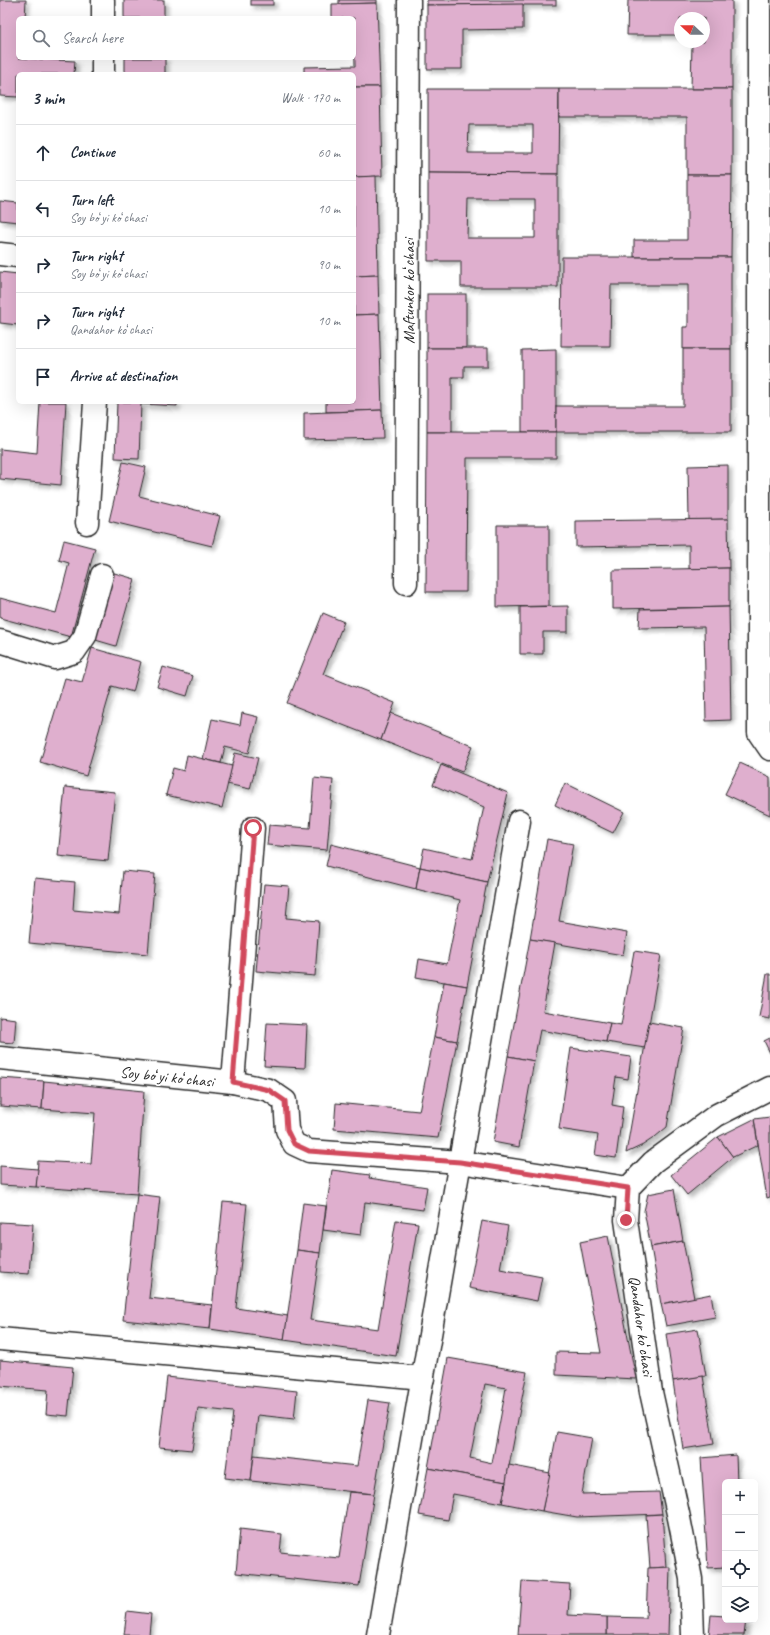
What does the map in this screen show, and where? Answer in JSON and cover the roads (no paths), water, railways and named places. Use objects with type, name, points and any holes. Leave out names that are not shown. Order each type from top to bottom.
[{"type":"street","points":[[103,0],[103,16]]},
{"type":"street","name":"Maftunkor koʻchasi","points":[[406,583],[409,0]]},
{"type":"street","points":[[759,0],[759,734],[770,749]]},
{"type":"street","points":[[103,72],[104,60]]},
{"type":"street","points":[[0,254],[16,256]]},
{"type":"street","points":[[87,523],[95,404]]},
{"type":"street","points":[[0,641],[55,658],[74,652],[85,636],[102,575]]},
{"type":"street","points":[[378,1635],[519,821]]},
{"type":"street","points":[[233,1082],[253,828]]},
{"type":"street","name":"Soy boʻyi koʻchasi","points":[[0,1058],[233,1082],[269,1090],[285,1101],[287,1130],[294,1144],[309,1151],[460,1162],[628,1188]]},
{"type":"street","points":[[628,1188],[653,1162],[717,1115],[770,1088]]},
{"type":"street","name":"Qandahor koʻchasi","points":[[628,1188],[627,1228],[651,1392],[691,1579],[693,1635]]},
{"type":"street","points":[[0,1339],[423,1378]]}]
